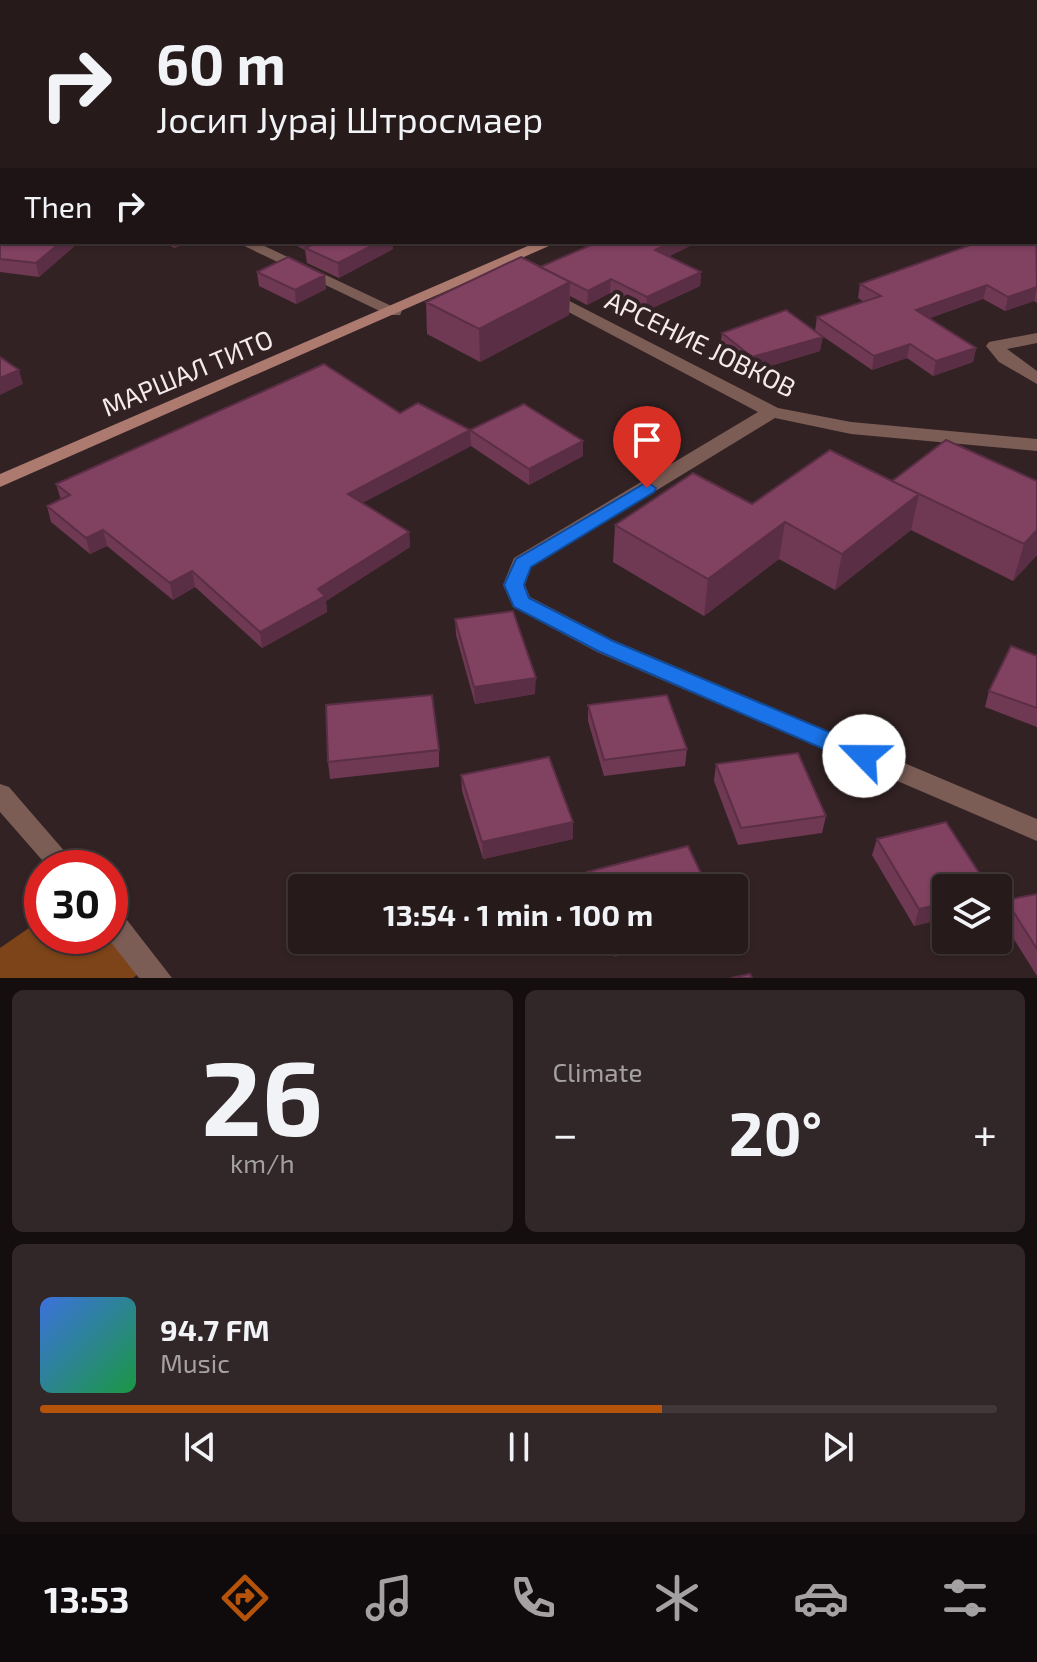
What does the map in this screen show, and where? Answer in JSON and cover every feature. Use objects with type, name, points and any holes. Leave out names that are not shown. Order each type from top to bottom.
[{"type":"street","points":[[248,244],[394,311]]},
{"type":"street","name":"МАРШАЛ ТИТО","points":[[0,481],[546,244]]},
{"type":"street","name":"АРСЕНИЕ ЈОВКОВ","points":[[496,266],[772,412],[851,428],[1037,445]]},
{"type":"street","points":[[1037,338],[995,346],[1005,358],[1037,379]]},
{"type":"street","points":[[772,412],[522,563],[514,585],[521,602],[605,646],[1037,830]]},
{"type":"street","points":[[0,794],[49,850]]},
{"type":"street","points":[[128,942],[157,978]]},
{"type":"shaded area","points":[[24,931],[24,954],[128,954],[128,950],[148,966],[133,978],[0,978],[0,948]]},
{"type":"building","points":[[0,244],[59,244],[36,263],[0,259]]},
{"type":"building","points":[[314,244],[375,244],[338,263],[305,248]]},
{"type":"building","points":[[593,244],[668,244],[655,250],[701,272],[647,297],[611,279],[588,291],[540,267]]},
{"type":"building","points":[[973,244],[1036,244],[1037,287],[1008,297],[987,285],[916,310],[976,348],[936,361],[910,344],[874,356],[817,317],[881,296],[860,284]]},
{"type":"building","points":[[288,257],[325,275],[295,290],[257,272]]},
{"type":"building","points":[[521,257],[570,282],[479,329],[426,302]]},
{"type":"building","points":[[786,310],[823,337],[752,357],[722,333]]},
{"type":"building","points":[[0,357],[19,370],[0,378]]},
{"type":"building","points":[[324,364],[400,413],[418,403],[470,430],[348,494],[409,532],[318,589],[325,596],[260,632],[192,571],[170,583],[103,530],[86,538],[47,506],[70,495],[56,484]]},
{"type":"building","points":[[524,404],[583,441],[529,469],[470,430]]},
{"type":"building","points":[[946,440],[1037,481],[1037,530],[1024,544],[892,481]]},
{"type":"building","points":[[830,450],[919,494],[842,554],[785,522],[708,579],[615,525],[693,473],[752,504]]},
{"type":"building","points":[[513,611],[536,678],[474,687],[455,619]]},
{"type":"building","points":[[1011,646],[1037,656],[1037,708],[989,691]]},
{"type":"building","points":[[432,695],[439,750],[328,762],[326,705]]},
{"type":"building","points":[[667,695],[687,749],[604,760],[588,705]]},
{"type":"building","points":[[798,753],[826,816],[741,828],[716,764]]},
{"type":"building","points":[[549,757],[573,822],[482,842],[461,775]]},
{"type":"building","points":[[946,822],[980,874],[932,874],[932,906],[919,909],[877,839]]},
{"type":"building","points":[[688,846],[701,874],[588,874]]},
{"type":"building","points":[[1037,894],[1037,949],[1012,909],[1012,899]]},
{"type":"building","points":[[750,974],[752,978],[731,978]]},
{"type":"route","points":[[647,488],[522,563],[514,585],[521,602],[605,646],[864,756]]}]
